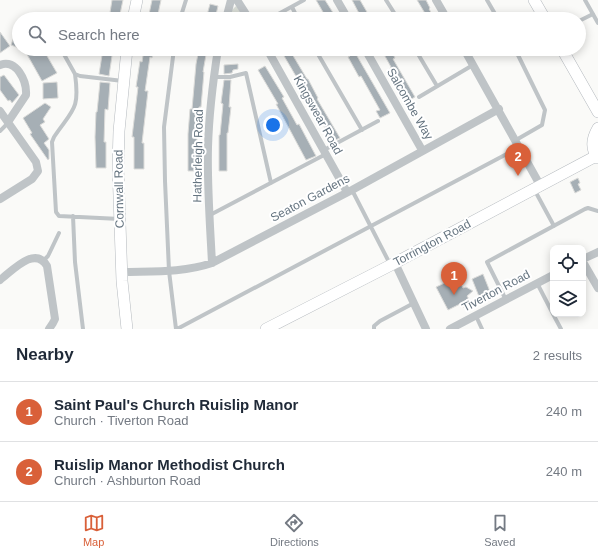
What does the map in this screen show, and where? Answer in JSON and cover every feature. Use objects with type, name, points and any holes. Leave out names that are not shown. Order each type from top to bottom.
[{"type":"street","points":[[134,12],[137,0]]},
{"type":"street","points":[[228,12],[231,0]]},
{"type":"street","points":[[237,0],[245,12]]},
{"type":"street","points":[[337,0],[344,12]]},
{"type":"street","points":[[436,0],[443,12]]},
{"type":"street","points":[[534,0],[541,12]]},
{"type":"street","name":"Cornwall Road","points":[[126,56],[119,131],[122,272],[127,329]]},
{"type":"street","name":"Hatherleigh Road","points":[[212,263],[209,215],[208,147],[213,77],[217,56]]},
{"type":"street","name":"Kingswear Road","points":[[271,56],[325,152],[350,191]]},
{"type":"street","name":"Salcombe Way","points":[[369,56],[422,150]]},
{"type":"street","points":[[468,56],[518,144],[537,187]]},
{"type":"street","points":[[566,56],[598,112]]},
{"type":"street","points":[[0,65],[5,63],[15,67],[23,79],[26,90],[26,95],[8,122]]},
{"type":"street","name":"Seaton Gardens","points":[[122,272],[169,271],[202,267],[212,263],[350,191],[422,150],[499,109]]},
{"type":"street","points":[[0,111],[36,162],[38,172],[32,179],[0,199]]},
{"type":"street","points":[[597,157],[592,143],[598,128]]},
{"type":"street","name":"Torrington Road","points":[[266,329],[597,157]]},
{"type":"street","points":[[586,259],[598,252]]},
{"type":"street","points":[[0,280],[33,257],[44,260],[47,266],[54,319],[53,324],[49,329]]},
{"type":"street","points":[[393,264],[426,329]]},
{"type":"street","points":[[586,266],[598,288]]},
{"type":"street","name":"Tiverton Road","points":[[450,329],[550,276]]},
{"type":"lane","points":[[182,12],[186,0]]},
{"type":"lane","points":[[282,12],[304,0]]},
{"type":"lane","points":[[386,0],[394,12]]},
{"type":"lane","points":[[487,0],[494,12]]},
{"type":"lane","points":[[585,0],[598,23]]},
{"type":"lane","points":[[292,7],[294,12]]},
{"type":"lane","points":[[586,18],[593,14]]},
{"type":"lane","points":[[65,56],[75,74],[77,89],[76,107],[52,142],[56,212],[59,216],[120,219]]},
{"type":"lane","points":[[173,56],[164,128],[169,271],[176,329],[371,226],[518,144],[542,125],[545,110],[518,56]]},
{"type":"lane","points":[[319,56],[362,130]]},
{"type":"lane","points":[[419,56],[437,86]]},
{"type":"lane","points":[[419,97],[473,66]]},
{"type":"lane","points":[[213,77],[230,77],[246,73],[271,183]]},
{"type":"lane","points":[[75,74],[80,76],[123,81]]},
{"type":"lane","points":[[209,215],[271,183],[378,121]]},
{"type":"lane","points":[[0,131],[8,122]]},
{"type":"lane","points":[[537,187],[554,226]]},
{"type":"lane","points":[[350,191],[393,264]]},
{"type":"lane","points":[[506,300],[488,262],[585,209],[588,208],[598,211]]},
{"type":"lane","points":[[73,216],[75,262],[83,329]]},
{"type":"lane","points":[[44,260],[48,256],[59,233]]},
{"type":"lane","points":[[537,283],[550,308]]},
{"type":"lane","points":[[374,329],[374,326],[380,321],[414,303]]},
{"type":"lane","points":[[476,316],[482,329]]},
{"type":"lane","points":[[554,317],[559,328]]},
{"type":"shaded area","points":[[236,6],[240,12],[232,12]]},
{"type":"building","points":[[112,0],[123,0],[120,12],[110,12]]},
{"type":"building","points":[[152,0],[161,0],[158,12],[149,12]]},
{"type":"building","points":[[316,0],[325,0],[333,12],[323,12]]},
{"type":"building","points":[[352,0],[360,0],[367,12],[358,12]]},
{"type":"building","points":[[417,0],[426,0],[431,12],[424,12]]},
{"type":"building","points":[[210,4],[218,6],[217,12],[208,12]]},
{"type":"building","points":[[0,32],[10,46],[0,53]]},
{"type":"building","points":[[28,56],[47,56],[57,73],[42,81]]},
{"type":"building","points":[[102,56],[112,56],[109,76],[99,74]]},
{"type":"building","points":[[143,56],[152,56],[152,58],[150,57],[145,91],[148,91],[142,143],[144,143],[144,169],[134,169],[134,137],[132,137],[138,87],[136,87],[140,61],[142,62]]},
{"type":"building","points":[[198,56],[206,56],[197,132],[197,171],[188,171],[188,134]]},
{"type":"building","points":[[284,56],[293,56],[308,79],[318,98],[317,99],[340,138],[333,141],[313,108],[314,107],[298,77],[297,78]]},
{"type":"building","points":[[357,56],[390,113],[380,118],[376,111],[380,110],[361,76],[359,77],[348,57]]},
{"type":"building","points":[[385,56],[394,56],[395,58],[393,59],[415,97],[408,101],[390,68],[391,67]]},
{"type":"building","points":[[238,64],[238,69],[233,70],[232,73],[224,74],[224,65]]},
{"type":"building","points":[[265,66],[284,97],[282,98],[297,125],[299,124],[316,156],[306,160],[276,104],[278,104],[258,70]]},
{"type":"building","points":[[4,75],[19,95],[12,103],[10,100],[8,101],[0,90],[0,77]]},
{"type":"building","points":[[224,80],[231,80],[229,107],[231,107],[227,133],[227,171],[219,171],[219,135]]},
{"type":"building","points":[[57,82],[58,98],[43,99],[43,83]]},
{"type":"building","points":[[100,82],[110,83],[108,110],[105,109],[104,142],[106,142],[106,168],[96,168],[96,112]]},
{"type":"building","points":[[45,103],[51,107],[43,119],[45,122],[40,125],[49,139],[44,143],[49,150],[48,160],[30,134],[32,133],[23,118]]},
{"type":"building","points":[[578,178],[580,183],[578,184],[581,190],[575,193],[570,182]]},
{"type":"building","points":[[483,274],[491,294],[480,299],[472,279]]},
{"type":"building","points":[[449,281],[451,285],[459,281],[463,288],[466,287],[473,291],[467,296],[472,304],[464,308],[462,303],[448,310],[436,287]]},
{"type":"place","name":"Ruislip Manor Methodist Church","points":[[518,176]]},
{"type":"place","name":"Saint Paul's Church Ruislip Manor","points":[[454,295]]}]
